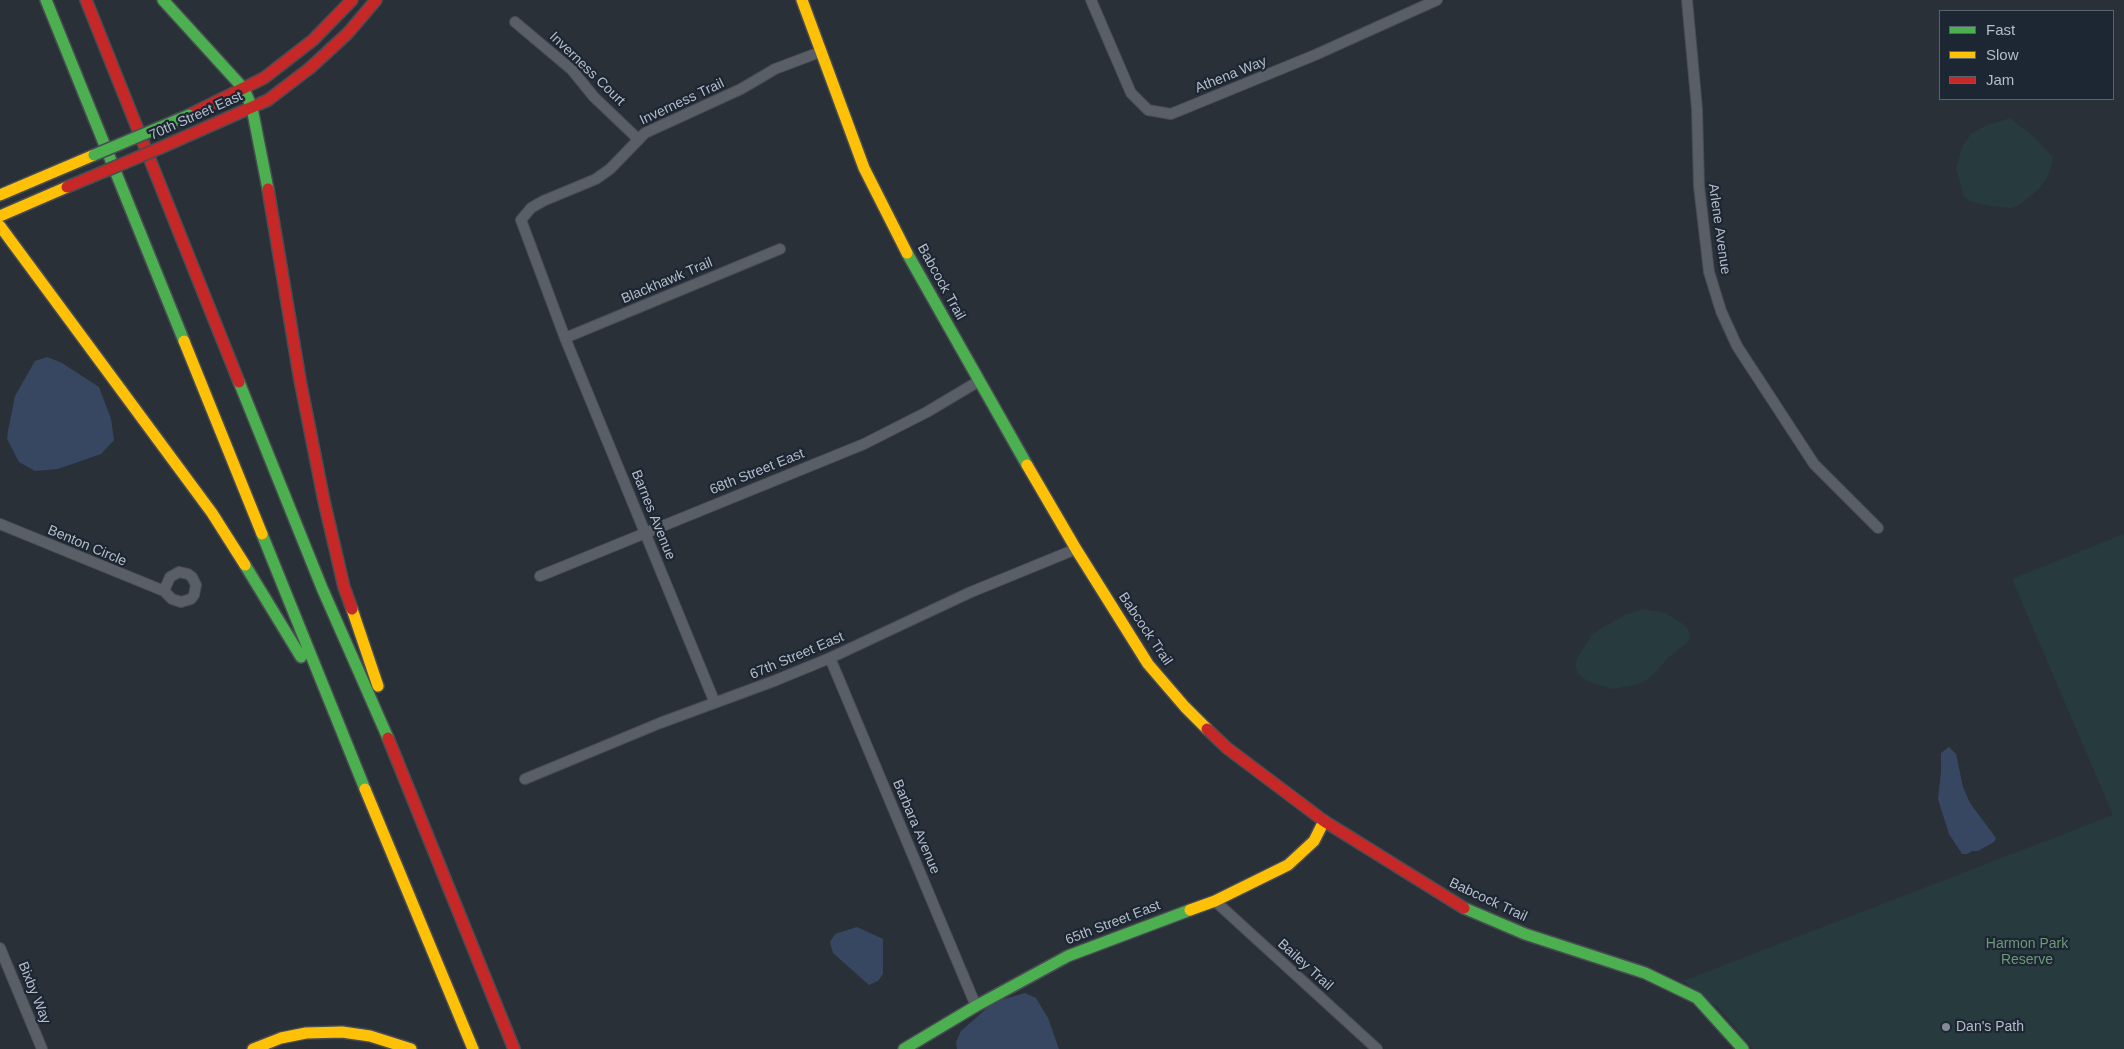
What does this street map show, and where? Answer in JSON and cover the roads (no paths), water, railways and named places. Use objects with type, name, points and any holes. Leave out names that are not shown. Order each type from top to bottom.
[{"type":"main road","points":[[46,0],[337,721],[473,1049]]},
{"type":"main road","points":[[86,0],[322,588],[389,739],[514,1049]]},
{"type":"main road","points":[[163,0],[244,89],[252,108],[276,232],[300,380],[326,510],[344,587],[388,716],[389,739]]},
{"type":"main road","name":"70th Street East","points":[[0,195],[189,115],[264,78],[313,40],[352,0]]},
{"type":"main road","name":"70th Street East","points":[[0,216],[268,100],[310,68],[348,33],[376,0]]},
{"type":"main road","name":"Babcock Trail","points":[[802,0],[864,168],[892,225],[1076,549],[1148,664],[1185,707],[1227,748],[1324,821],[1458,906],[1525,934],[1645,973],[1696,998],[1743,1049]]},
{"type":"main road","points":[[0,226],[212,513],[282,623],[337,721]]},
{"type":"main road","name":"65th Street East","points":[[904,1049],[976,1006],[1068,956],[1215,901],[1288,865],[1314,841],[1324,821]]},
{"type":"main road","points":[[253,1049],[281,1038],[306,1033],[342,1032],[370,1036],[411,1049]]},
{"type":"street","name":"Athena Way","points":[[1091,0],[1131,94],[1148,110],[1171,114],[1315,55],[1438,0]]},
{"type":"street","name":"Arlene Avenue","points":[[1687,0],[1697,109],[1700,201],[1709,272],[1721,311],[1737,346],[1814,464],[1878,528]]},
{"type":"street","name":"Inverness Court","points":[[516,22],[572,70],[594,97],[638,139]]},
{"type":"street","name":"Inverness Trail","points":[[565,338],[521,220],[532,208],[543,201],[596,178],[610,169],[638,139],[658,126],[700,109],[741,89],[775,69],[820,52]]},
{"type":"street","name":"Blackhawk Trail","points":[[565,338],[780,249]]},
{"type":"street","name":"Barnes Avenue","points":[[565,338],[715,703]]},
{"type":"street","name":"68th Street East","points":[[540,576],[864,444],[927,412],[979,381]]},
{"type":"street","name":"Benton Circle","points":[[0,524],[164,591]]},
{"type":"street","name":"67th Street East","points":[[525,779],[651,727],[830,658],[971,592],[1076,549]]},
{"type":"street","name":"Barbara Avenue","points":[[830,658],[976,1006]]},
{"type":"street","name":"Bailey Trail","points":[[1215,901],[1377,1049]]},
{"type":"street","name":"Bixby Way","points":[[0,948],[42,1049]]},
{"type":"water","points":[[47,357],[62,363],[99,387],[111,419],[114,440],[101,454],[58,469],[35,471],[19,462],[7,439],[15,396],[35,361]]},
{"type":"water","points":[[1949,747],[1956,754],[1963,787],[1970,803],[1996,838],[1994,842],[1978,851],[1972,851],[1967,854],[1962,854],[1949,834],[1938,799],[1941,753]]},
{"type":"water","points":[[857,927],[883,939],[883,974],[878,981],[869,985],[833,953],[830,942],[835,934]]},
{"type":"water","points":[[1025,993],[1036,998],[1048,1018],[1059,1049],[957,1049],[956,1042],[961,1031],[994,1002]]},
{"type":"place","name":"Dan's Path","points":[[1946,1027]]},
{"type":"park label","name":"Harmon Park Reserve","points":[[2027,952]]}]
